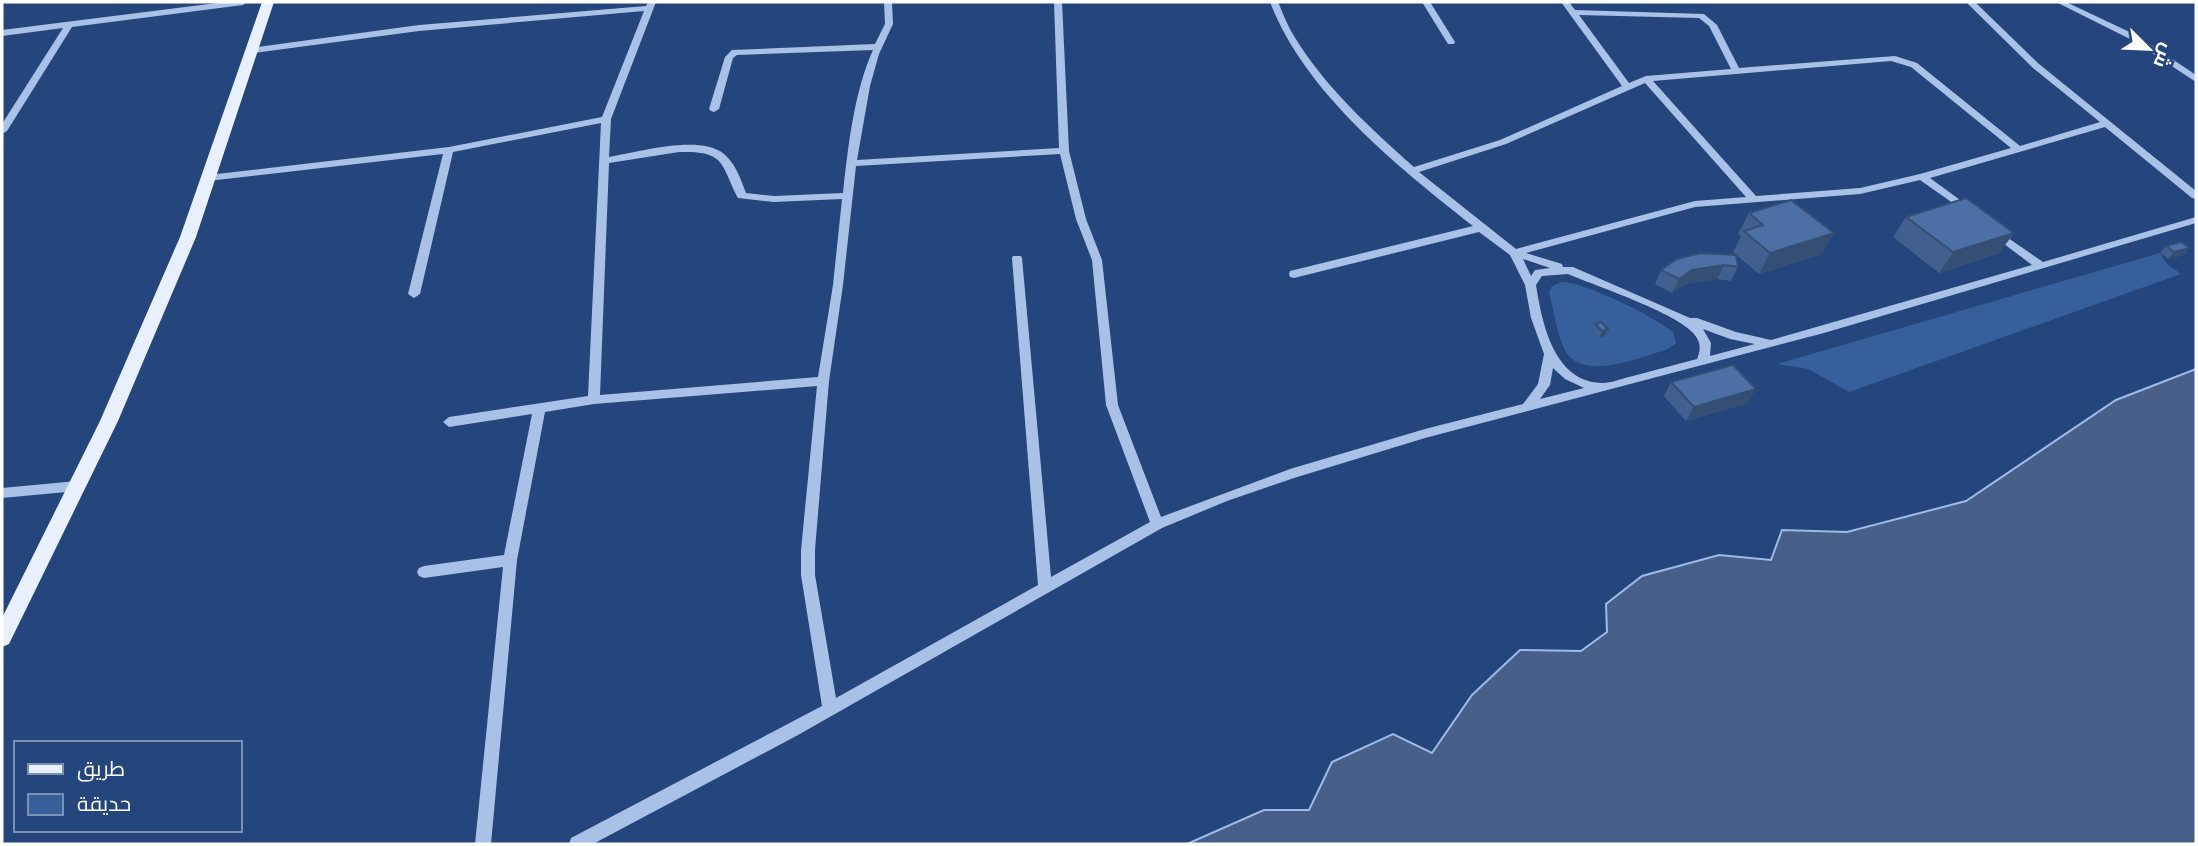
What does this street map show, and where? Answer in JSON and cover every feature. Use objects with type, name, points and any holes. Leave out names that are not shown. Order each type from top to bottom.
[{"type":"main road","points":[[2,638],[109,421],[178,262],[254,50],[268,2]]},
{"type":"street","points":[[2,33],[243,2]]},
{"type":"street","points":[[830,709],[808,575],[822,381],[851,163],[866,86],[889,24],[888,2]]},
{"type":"street","points":[[1058,2],[1064,151],[1081,219],[1097,261],[1112,405],[1157,524]]},
{"type":"street","points":[[1274,2],[1282,25],[1296,48],[1325,83],[1413,171],[1514,253],[1569,270],[1734,336],[1773,343]]},
{"type":"street","points":[[1426,2],[1451,42]]},
{"type":"street","points":[[1565,2],[1626,86]]},
{"type":"street","points":[[1970,2],[2026,58],[2196,196]]},
{"type":"street","points":[[2060,2],[2136,38],[2196,79]]},
{"type":"street","points":[[254,50],[419,28],[650,5],[606,119],[594,400]]},
{"type":"street","points":[[1573,12],[1702,16],[1713,25],[1736,71]]},
{"type":"street","points":[[2,131],[69,25]]},
{"type":"street","points":[[714,108],[729,57],[735,52],[879,47]]},
{"type":"street","points":[[1413,171],[1503,142],[1646,79],[1901,59],[1914,65],[2018,149]]},
{"type":"street","points":[[1646,79],[1752,197]]},
{"type":"street","points":[[208,178],[449,150],[606,119]]},
{"type":"street","points":[[1514,253],[1695,204],[1752,197],[1832,194],[1922,177],[2108,124]]},
{"type":"street","points":[[605,161],[699,149],[717,154],[727,163],[743,196],[774,199],[848,196]]},
{"type":"street","points":[[414,294],[449,150]]},
{"type":"street","points":[[851,163],[1064,151]]},
{"type":"street","points":[[1922,177],[1976,217]]},
{"type":"street","points":[[577,844],[830,709],[1157,524],[1265,480],[1527,407],[1773,343],[2196,220]]},
{"type":"street","points":[[1987,225],[2040,265]]},
{"type":"street","points":[[1294,274],[1480,228]]},
{"type":"street","points":[[1514,253],[1530,285],[1549,355],[1565,375],[1579,382],[1606,387]]},
{"type":"street","points":[[1017,258],[1045,588]]},
{"type":"street","points":[[1530,285],[1539,273],[1569,270]]},
{"type":"street","points":[[1681,317],[1693,325],[1707,344],[1706,355],[1701,363]]},
{"type":"street","points":[[1527,407],[1544,385],[1549,355]]},
{"type":"street","points":[[449,422],[594,400],[822,381]]},
{"type":"street","points":[[483,844],[510,560],[539,409]]},
{"type":"street","points":[[2,493],[77,486]]},
{"type":"street","points":[[425,572],[510,560]]},
{"type":"green space","points":[[2160,253],[2167,264],[2181,274],[1849,392],[1808,369],[1777,364]]},
{"type":"green space","points":[[1561,282],[1585,287],[1635,309],[1673,332],[1676,343],[1668,349],[1626,362],[1595,366],[1582,364],[1571,358],[1563,346],[1557,327],[1549,293],[1551,287]]},
{"type":"shaded area","points":[[2196,369],[2196,844],[1187,844],[1264,810],[1309,810],[1332,762],[1393,734],[1432,753],[1472,695],[1520,650],[1581,651],[1607,632],[1606,604],[1642,576],[1719,555],[1771,560],[1782,530],[1847,532],[1966,501],[2116,400]]},
{"type":"building","points":[[1966,198],[2014,233],[1953,252],[1906,217]]},
{"type":"building","points":[[1791,200],[1834,233],[1770,253],[1744,231],[1763,225],[1749,213]]},
{"type":"building","points":[[2181,242],[2190,248],[2174,252],[2166,246]]},
{"type":"building","points":[[1700,253],[1736,255],[1738,267],[1724,265],[1692,270],[1679,279],[1661,270],[1677,259]]},
{"type":"building","points":[[1601,322],[1608,329],[1602,331],[1595,324]]},
{"type":"building","points":[[1733,365],[1756,389],[1694,407],[1671,382]]}]
